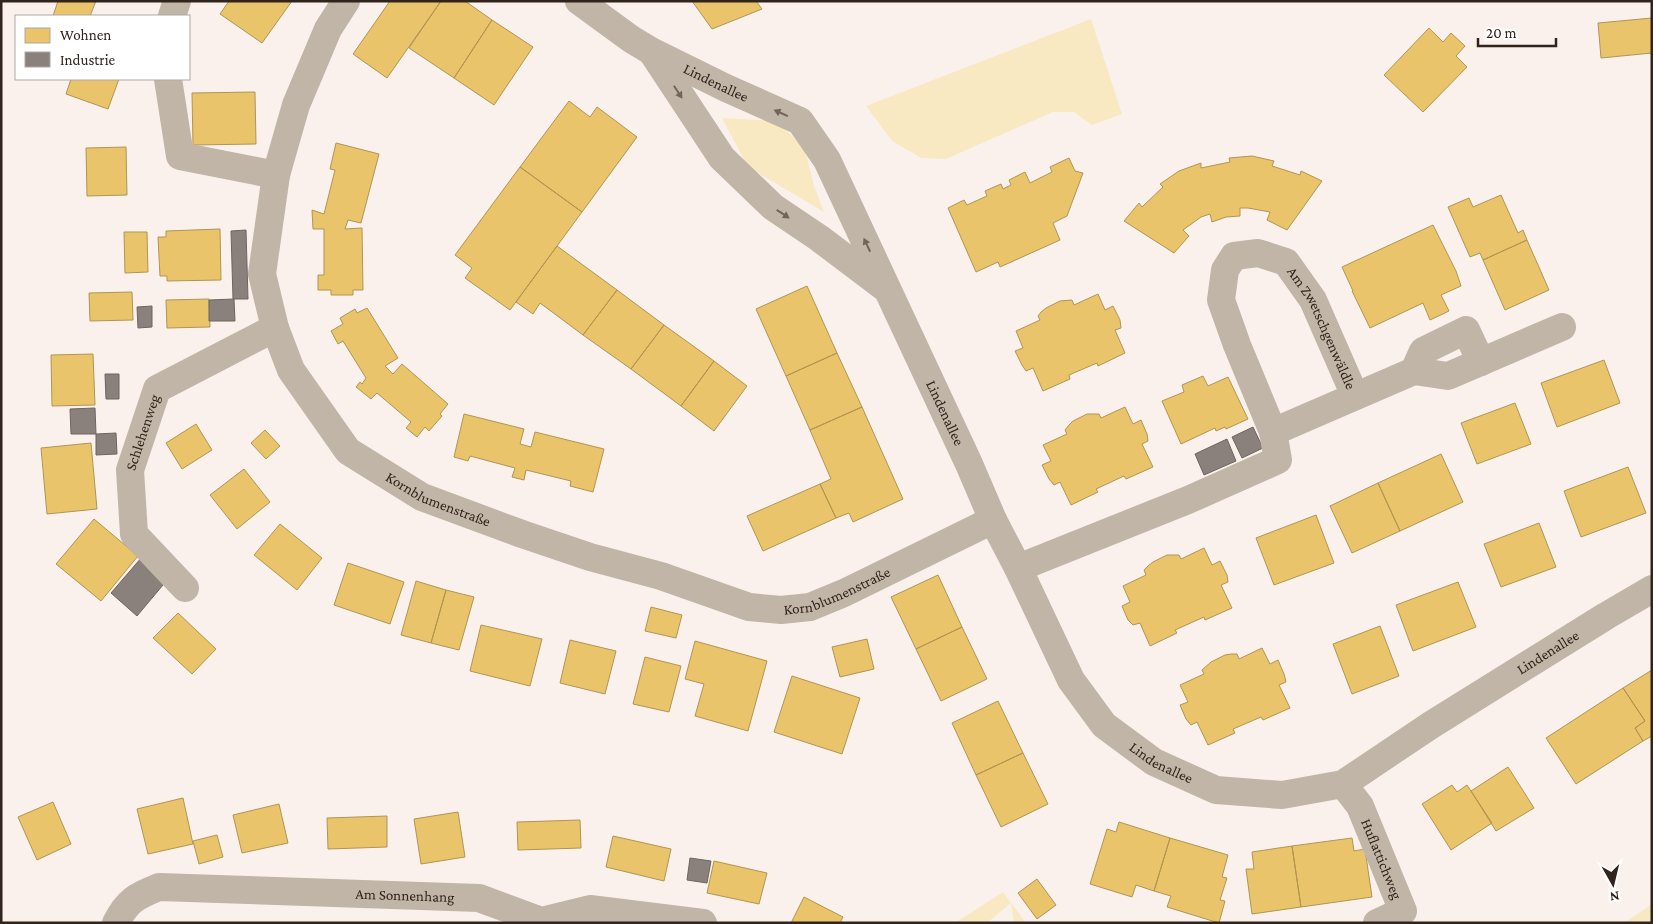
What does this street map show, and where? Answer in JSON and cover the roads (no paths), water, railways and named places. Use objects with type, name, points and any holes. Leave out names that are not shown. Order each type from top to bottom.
[{"type":"street","points":[[172,15],[177,1]]},
{"type":"street","name":"Kornblumenstraße","points":[[346,1],[328,29],[296,105],[276,175],[262,274],[274,328],[291,370],[348,451],[422,497],[590,557],[661,576],[749,607],[781,610],[810,607],[844,593],[993,520]]},
{"type":"street","name":"Lindenallee","points":[[579,1],[631,40],[651,51],[726,88],[800,121],[827,160],[969,464],[993,520],[1071,680],[1104,725],[1154,762],[1216,790],[1282,795],[1343,784],[1430,725],[1598,620],[1652,589]]},
{"type":"street","name":"Lindenallee","points":[[651,51],[722,158],[773,207],[819,238],[887,289]]},
{"type":"street","points":[[168,80],[180,156],[276,175]]},
{"type":"street","name":"Am Zwetschgenwäldle","points":[[1018,568],[1188,500],[1278,460],[1273,432],[1237,345],[1221,300],[1225,270],[1234,256],[1258,253],[1286,262],[1313,300],[1355,396]]},
{"type":"street","name":"Am Zwetschgenwäldle","points":[[1273,432],[1414,371],[1448,376],[1562,327]]},
{"type":"street","name":"Schlehenweg","points":[[185,588],[134,534],[130,470],[156,389],[274,328]]},
{"type":"street","name":"Huflattichweg","points":[[1343,784],[1360,806],[1403,911],[1377,923]]},
{"type":"street","name":"Am Sonnenhang","points":[[116,923],[123,909],[139,894],[159,887],[479,898],[541,922],[590,909],[703,923]]}]
